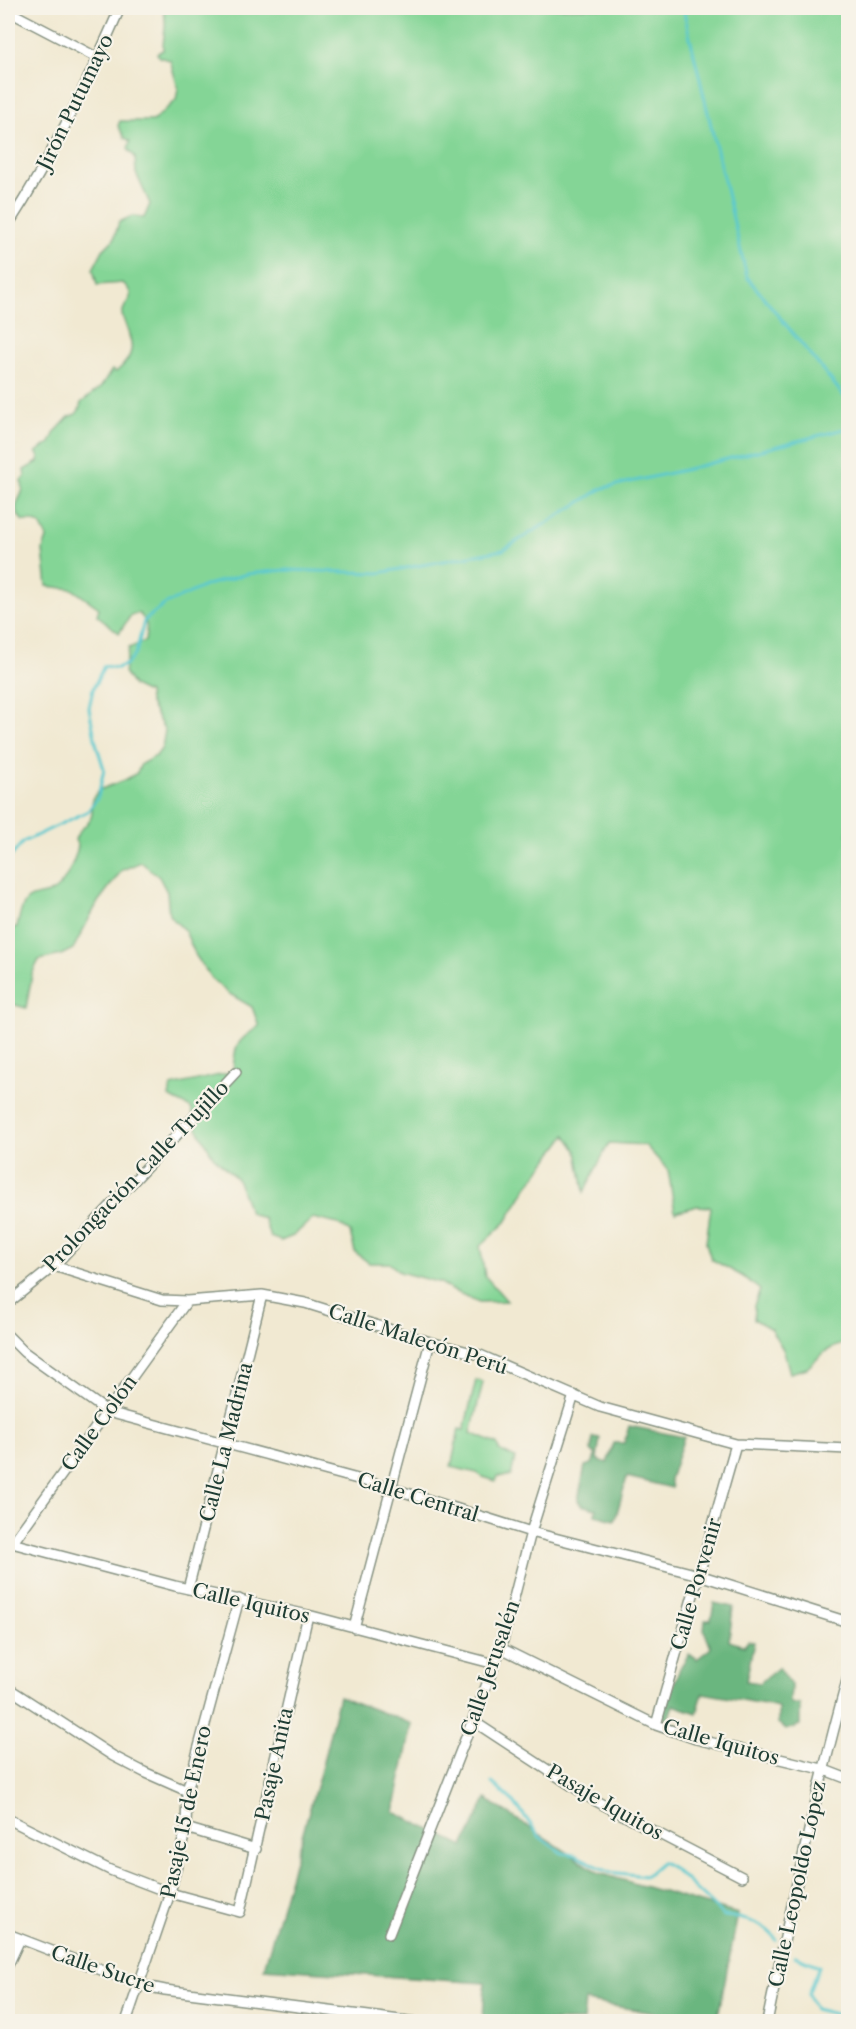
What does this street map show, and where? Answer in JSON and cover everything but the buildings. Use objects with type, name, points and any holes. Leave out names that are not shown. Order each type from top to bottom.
[{"type":"street","name":"Jirón Putumayo","points":[[8,225],[50,156],[120,8]]},
{"type":"street","points":[[8,11],[98,58]]},
{"type":"street","name":"Prolongación Calle Trujillo","points":[[8,1303],[54,1266],[236,1072]]},
{"type":"street","name":"Calle Malecón Perú","points":[[54,1266],[162,1300],[187,1301],[262,1295],[305,1303],[480,1355],[600,1407],[736,1444],[849,1449]]},
{"type":"street","name":"Calle La Madrina","points":[[188,1589],[262,1295]]},
{"type":"street","name":"Calle Colón","points":[[9,1543],[108,1412],[187,1301]]},
{"type":"street","name":"Calle Central","points":[[8,1336],[24,1352],[108,1412],[391,1488],[531,1532],[699,1575],[849,1622]]},
{"type":"street","points":[[354,1628],[430,1342]]},
{"type":"street","name":"Calle Jerusalén","points":[[389,1934],[501,1648],[531,1532],[574,1395]]},
{"type":"street","name":"Calle Porvenir","points":[[656,1725],[736,1444]]},
{"type":"street","name":"Calle Iquitos","points":[[9,1543],[188,1589],[308,1615],[495,1664]]},
{"type":"street","name":"Pasaje 15 de Enero","points":[[126,2022],[170,1893],[186,1828],[187,1791],[239,1599]]},
{"type":"street","name":"Pasaje Anita","points":[[170,1893],[240,1912],[308,1615]]},
{"type":"street","name":"Calle Iquitos","points":[[501,1648],[656,1725],[696,1739],[822,1769],[849,1779]]},
{"type":"street","name":"Calle Leopoldo López","points":[[767,2022],[822,1769],[849,1677]]},
{"type":"street","points":[[8,1688],[113,1756],[187,1791]]},
{"type":"street","name":"Pasaje Iquitos","points":[[473,1720],[592,1799],[742,1877]]},
{"type":"street","points":[[8,1819],[110,1870],[170,1893]]},
{"type":"street","points":[[186,1828],[256,1849]]},
{"type":"street","name":"Calle Sucre","points":[[8,1934],[140,1985],[354,2018],[416,2022]]},
{"type":"street","points":[[8,1965],[20,1939]]},
{"type":"green space","points":[[163,8],[848,8],[848,1341],[826,1351],[807,1368],[790,1373],[784,1351],[771,1329],[754,1319],[754,1306],[760,1290],[742,1276],[711,1259],[706,1243],[711,1207],[697,1206],[675,1212],[668,1170],[645,1145],[609,1143],[584,1192],[577,1151],[566,1135],[527,1187],[506,1222],[480,1246],[485,1276],[507,1301],[479,1302],[441,1283],[400,1272],[389,1263],[369,1263],[355,1252],[350,1232],[338,1224],[313,1218],[293,1236],[281,1241],[270,1237],[264,1219],[250,1213],[237,1179],[213,1156],[197,1128],[191,1108],[169,1097],[171,1086],[233,1072],[238,1044],[259,1026],[252,1007],[228,993],[211,978],[196,956],[185,931],[169,915],[167,892],[159,877],[141,862],[122,870],[98,902],[73,949],[61,955],[39,960],[32,974],[26,1008],[8,1003],[8,935],[12,928],[17,927],[23,905],[29,898],[54,890],[64,880],[78,846],[75,840],[90,821],[92,799],[99,790],[137,773],[141,764],[156,756],[162,748],[165,731],[149,702],[148,693],[133,686],[124,672],[129,648],[145,641],[147,629],[144,619],[138,613],[131,615],[119,633],[97,615],[99,608],[72,589],[47,586],[43,550],[47,538],[40,524],[23,521],[16,510],[23,487],[21,481],[25,477],[24,470],[38,462],[39,457],[36,452],[50,443],[55,432],[69,417],[76,414],[81,403],[101,387],[112,370],[116,372],[124,365],[131,352],[130,339],[122,315],[130,292],[123,283],[97,285],[93,269],[103,250],[114,239],[119,222],[132,216],[144,218],[150,204],[136,173],[135,157],[128,149],[130,141],[125,138],[118,126],[120,121],[153,121],[176,100],[178,88],[170,60],[159,57],[157,53],[163,50],[165,24]]},
{"type":"green space","points":[[476,1380],[483,1382],[471,1433],[497,1444],[499,1450],[515,1458],[511,1476],[498,1476],[496,1481],[477,1473],[451,1467],[459,1429],[464,1430]]},
{"type":"green space","points":[[629,1426],[684,1437],[670,1479],[672,1488],[627,1477],[615,1520],[595,1515],[596,1509],[581,1505],[578,1500],[585,1466],[592,1464],[596,1454],[591,1451],[593,1437],[600,1438],[597,1459],[607,1463],[614,1443],[624,1443]]},
{"type":"green space","points":[[714,1603],[733,1607],[729,1641],[744,1646],[748,1641],[754,1642],[746,1681],[760,1683],[779,1667],[791,1685],[790,1703],[800,1705],[800,1725],[786,1730],[778,1723],[778,1707],[703,1693],[697,1713],[673,1705],[667,1722],[662,1714],[681,1666],[689,1654],[697,1659],[711,1648],[704,1630],[705,1620],[711,1620]]},
{"type":"green space","points":[[339,1696],[412,1724],[394,1812],[463,1846],[486,1799],[599,1873],[738,1914],[717,2021],[699,2021],[585,2001],[583,2021],[483,2021],[485,1983],[264,1968],[322,1766]]},
{"type":"waterway","points":[[683,8],[747,277],[848,401]]},
{"type":"waterway","points":[[8,867],[8,860],[23,842],[88,811],[98,797],[104,769],[89,708],[93,689],[104,666],[117,668],[127,664],[136,653],[144,621],[164,605],[207,585],[247,574],[285,570],[379,573],[503,550],[603,488],[848,428]]},
{"type":"waterway","points":[[492,1783],[514,1802],[540,1837],[562,1853],[575,1855],[609,1872],[646,1876],[662,1862],[674,1869],[724,1916],[746,1920],[760,1926],[772,1934],[776,1940]]},
{"type":"waterway","points":[[795,1956],[819,1966],[808,1994],[815,2009],[848,2017]]}]
